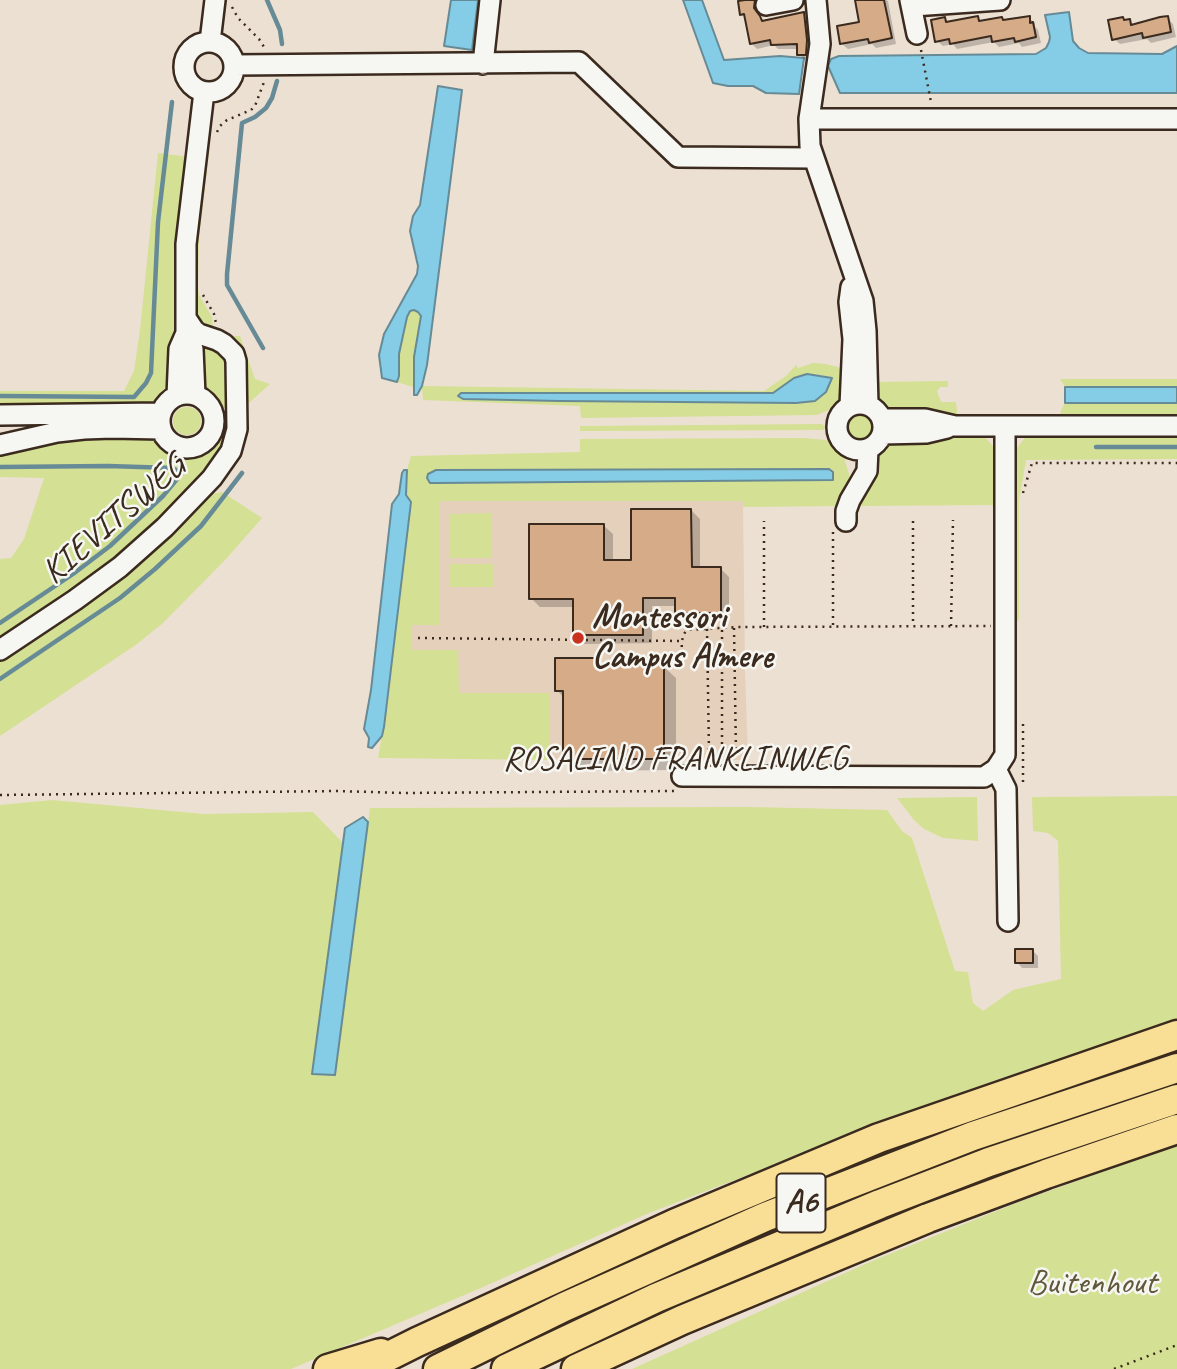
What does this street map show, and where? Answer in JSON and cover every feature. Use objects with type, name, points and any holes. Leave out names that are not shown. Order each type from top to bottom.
[{"type":"highway","name":"A6","points":[[363,1369],[674,1224],[878,1138],[1177,1035]]},
{"type":"highway","name":"A6","points":[[438,1369],[564,1307],[765,1217],[973,1136],[1177,1068]]},
{"type":"highway","name":"A6","points":[[506,1369],[656,1298],[880,1204],[989,1162],[1177,1099]]},
{"type":"highway","name":"A6","points":[[576,1369],[682,1320],[928,1218],[1177,1129]]},
{"type":"highway","name":"A6","points":[[328,1369],[417,1342]]},
{"type":"street","points":[[210,43],[215,0]]},
{"type":"street","points":[[483,64],[490,0]]},
{"type":"street","points":[[766,5],[791,0]]},
{"type":"street","points":[[816,0],[820,44],[809,119],[810,146],[853,272],[849,302],[853,339],[871,416],[877,443],[860,449],[841,440],[836,429],[838,418],[843,411],[871,416],[925,419],[955,426],[1177,426]]},
{"type":"street","points":[[919,38],[911,3],[1000,0]]},
{"type":"street","points":[[202,43],[223,47],[234,65],[226,86],[212,92],[204,92],[191,85],[184,72],[184,64],[190,51],[202,43]]},
{"type":"street","points":[[234,65],[579,62],[678,157],[814,158]]},
{"type":"street","name":"KIEVITSWEG","points":[[186,395],[179,349],[186,326],[186,244],[204,92]]},
{"type":"street","points":[[809,119],[1177,119]]},
{"type":"street","name":"KIEVITSWEG","points":[[0,650],[120,567],[165,527],[212,478],[231,451],[237,429],[238,374],[234,354],[217,340],[204,337],[186,326]]},
{"type":"street","points":[[186,395],[208,404],[214,421],[213,429],[206,440],[196,446],[184,448],[167,440],[161,421],[167,402],[186,395]]},
{"type":"street","points":[[0,415],[161,421]]},
{"type":"street","points":[[0,445],[57,432],[161,421]]},
{"type":"street","points":[[1005,426],[1006,755],[996,769],[1006,789],[1008,921]]},
{"type":"street","points":[[839,521],[860,485],[853,472],[860,449]]},
{"type":"street","name":"ROSALIND FRANKLINWEG","points":[[680,784],[984,777],[996,769]]},
{"type":"path","points":[[919,38],[930,99]]},
{"type":"path","points":[[202,290],[214,314],[217,340]]},
{"type":"path","points":[[1023,493],[1032,463],[1177,463]]},
{"type":"path","points":[[951,626],[953,520]]},
{"type":"path","points":[[764,521],[764,627]]},
{"type":"path","points":[[833,627],[839,521]]},
{"type":"path","points":[[913,521],[913,626]]},
{"type":"path","points":[[681,661],[683,635],[687,630],[1005,626]]},
{"type":"path","points":[[734,628],[736,753]]},
{"type":"path","points":[[707,629],[709,752]]},
{"type":"path","points":[[722,629],[722,751]]},
{"type":"path","points":[[418,638],[682,642]]},
{"type":"path","points":[[1006,789],[1023,790],[1023,720]]},
{"type":"path","name":"ROSALIND FRANKLINWEG","points":[[0,795],[337,791],[417,793],[680,784]]},
{"type":"path","points":[[1114,1369],[1177,1345]]},
{"type":"shaded area","name":"Montessori Campus Almere","points":[[440,501],[743,501],[748,760],[550,760],[550,693],[458,693],[412,650],[412,625],[440,625]]},
{"type":"green space","points":[[204,151],[209,152],[199,238],[198,288],[199,295],[212,317],[212,334],[203,330],[193,310],[193,267]]},
{"type":"green space","points":[[158,153],[190,157],[174,382],[170,393],[156,405],[0,411],[0,391],[124,391],[134,371],[140,330]]},
{"type":"green space","points":[[414,310],[421,316],[414,357],[413,387],[397,382],[399,354],[407,317],[410,311]]},
{"type":"green space","points":[[223,336],[240,336],[255,379],[270,384],[241,410]]},
{"type":"green space","points":[[196,339],[228,356],[232,410],[217,406],[200,391]]},
{"type":"green space","points":[[813,363],[838,367],[843,372],[843,399],[834,408],[817,415],[581,418],[580,406],[423,400],[422,386],[764,391],[786,376],[796,365],[798,368]],"holes":[[[807,374],[823,375],[815,401],[796,403],[463,399],[458,394],[774,393],[794,378]]]},
{"type":"green space","points":[[1060,379],[1177,379],[1177,387],[1065,387]]},
{"type":"green space","points":[[948,381],[948,387],[940,387],[937,391],[941,402],[956,402],[958,420],[889,410],[879,401],[872,382]]},
{"type":"green space","points":[[1065,403],[1177,403],[1177,420],[1060,420]]},
{"type":"green space","points":[[187,407],[197,411],[201,421],[197,431],[187,435],[177,431],[173,421],[177,411]]},
{"type":"green space","points":[[860,413],[870,417],[874,427],[870,437],[860,441],[850,437],[846,427],[850,417]]},
{"type":"green space","points":[[580,426],[825,426],[824,430],[580,431]]},
{"type":"green space","points":[[1177,433],[1177,459],[1026,460],[1019,501],[1019,619],[1013,622],[1012,454],[1028,434]]},
{"type":"green space","points":[[230,434],[231,440],[164,523],[0,645],[0,559],[11,558],[24,539],[44,478],[0,477],[0,450],[47,438],[157,437],[174,451],[189,453],[203,449],[219,436]]},
{"type":"green space","points":[[956,434],[982,434],[1000,454],[1000,505],[854,506],[875,462],[886,446]]},
{"type":"green space","points":[[580,439],[826,440],[844,458],[849,482],[841,506],[743,507],[743,501],[440,501],[440,625],[412,625],[412,650],[458,650],[459,693],[550,693],[550,760],[378,758],[388,698],[411,502],[406,495],[407,470],[411,456],[580,452]]},
{"type":"green space","points":[[222,492],[262,518],[227,558],[163,623],[137,644],[0,736],[0,655],[199,497]]},
{"type":"green space","points":[[492,513],[492,558],[450,558],[449,514]]},
{"type":"green space","points":[[449,564],[493,564],[493,587],[449,587]]},
{"type":"green space","points":[[1177,796],[1177,1021],[873,1123],[649,1213],[291,1369],[0,1369],[0,805],[52,800],[204,814],[313,812],[343,843],[312,1074],[335,1075],[370,808],[748,807],[887,810],[902,831],[912,838],[955,971],[968,972],[973,1003],[983,1011],[1013,990],[1061,979],[1058,841],[1048,833],[1033,831],[1032,797]]},
{"type":"green space","points":[[977,797],[978,841],[943,838],[924,829],[897,798]]},
{"type":"green space","name":"Buitenhout","points":[[1177,1145],[1177,1369],[632,1369],[872,1261],[1024,1200]]},
{"type":"water","points":[[451,0],[478,0],[472,50],[444,46]]},
{"type":"water","points":[[683,0],[702,0],[724,60],[780,56],[804,58],[799,94],[766,93],[753,86],[713,83]]},
{"type":"water","points":[[1069,12],[1073,41],[1088,53],[1162,54],[1177,46],[1177,93],[840,93],[828,66],[831,59],[839,56],[1036,54],[1046,48],[1049,42],[1045,15]]},
{"type":"water","points":[[438,86],[462,90],[427,365],[422,386],[417,395],[414,395],[414,357],[421,316],[418,312],[410,311],[407,317],[399,354],[397,382],[382,378],[379,355],[384,334],[417,274],[418,266],[410,231],[413,216],[420,205]]},
{"type":"water","points":[[807,374],[832,378],[826,392],[815,401],[796,403],[463,399],[458,396],[461,393],[773,393],[794,378]]},
{"type":"water","points":[[1065,387],[1177,387],[1177,403],[1065,403]]},
{"type":"water","points":[[829,469],[833,472],[833,480],[430,483],[427,478],[428,474],[436,470]]},
{"type":"water","points":[[404,470],[407,470],[406,495],[411,502],[384,727],[382,736],[372,748],[368,747],[369,738],[364,729],[371,690],[392,504],[399,494]]},
{"type":"water","points":[[363,817],[368,822],[335,1075],[312,1074],[345,828]]},
{"type":"building","points":[[755,0],[754,8],[762,21],[804,12],[806,55],[797,55],[797,44],[771,45],[770,40],[750,44],[744,14],[740,15],[738,1]]},
{"type":"building","points":[[855,0],[884,0],[892,38],[869,43],[868,39],[840,44],[837,26],[859,22]]},
{"type":"building","points":[[978,16],[979,21],[1030,16],[1036,37],[1015,42],[1014,38],[992,42],[991,36],[950,44],[949,39],[935,42],[931,20],[945,17],[946,22]]},
{"type":"building","points":[[1168,16],[1171,32],[1143,38],[1142,33],[1112,40],[1108,20],[1123,17],[1124,20],[1130,19],[1131,25]]},
{"type":"building","points":[[631,509],[691,509],[692,567],[721,567],[721,613],[675,613],[675,598],[643,598],[643,635],[573,635],[573,599],[529,599],[529,524],[604,524],[604,560],[631,560]]},
{"type":"building","points":[[555,658],[597,658],[598,664],[664,664],[664,759],[563,759],[563,691],[555,691]]},
{"type":"building","points":[[1015,949],[1033,949],[1033,963],[1015,963]]},
{"type":"waterway","points":[[267,0],[280,30],[282,44]]},
{"type":"waterway","points":[[263,348],[227,285],[227,274],[242,123],[266,108],[277,81]]},
{"type":"waterway","points":[[0,396],[134,397],[146,383],[151,373],[158,222],[172,102]]},
{"type":"waterway","points":[[1096,447],[1177,447]]},
{"type":"waterway","points":[[0,467],[172,468],[182,473],[163,496],[110,546],[0,623]]},
{"type":"waterway","points":[[0,679],[120,598],[155,569],[201,526],[242,473]]},
{"type":"place","name":"Montessori Campus Almere","points":[[578,638]]}]
